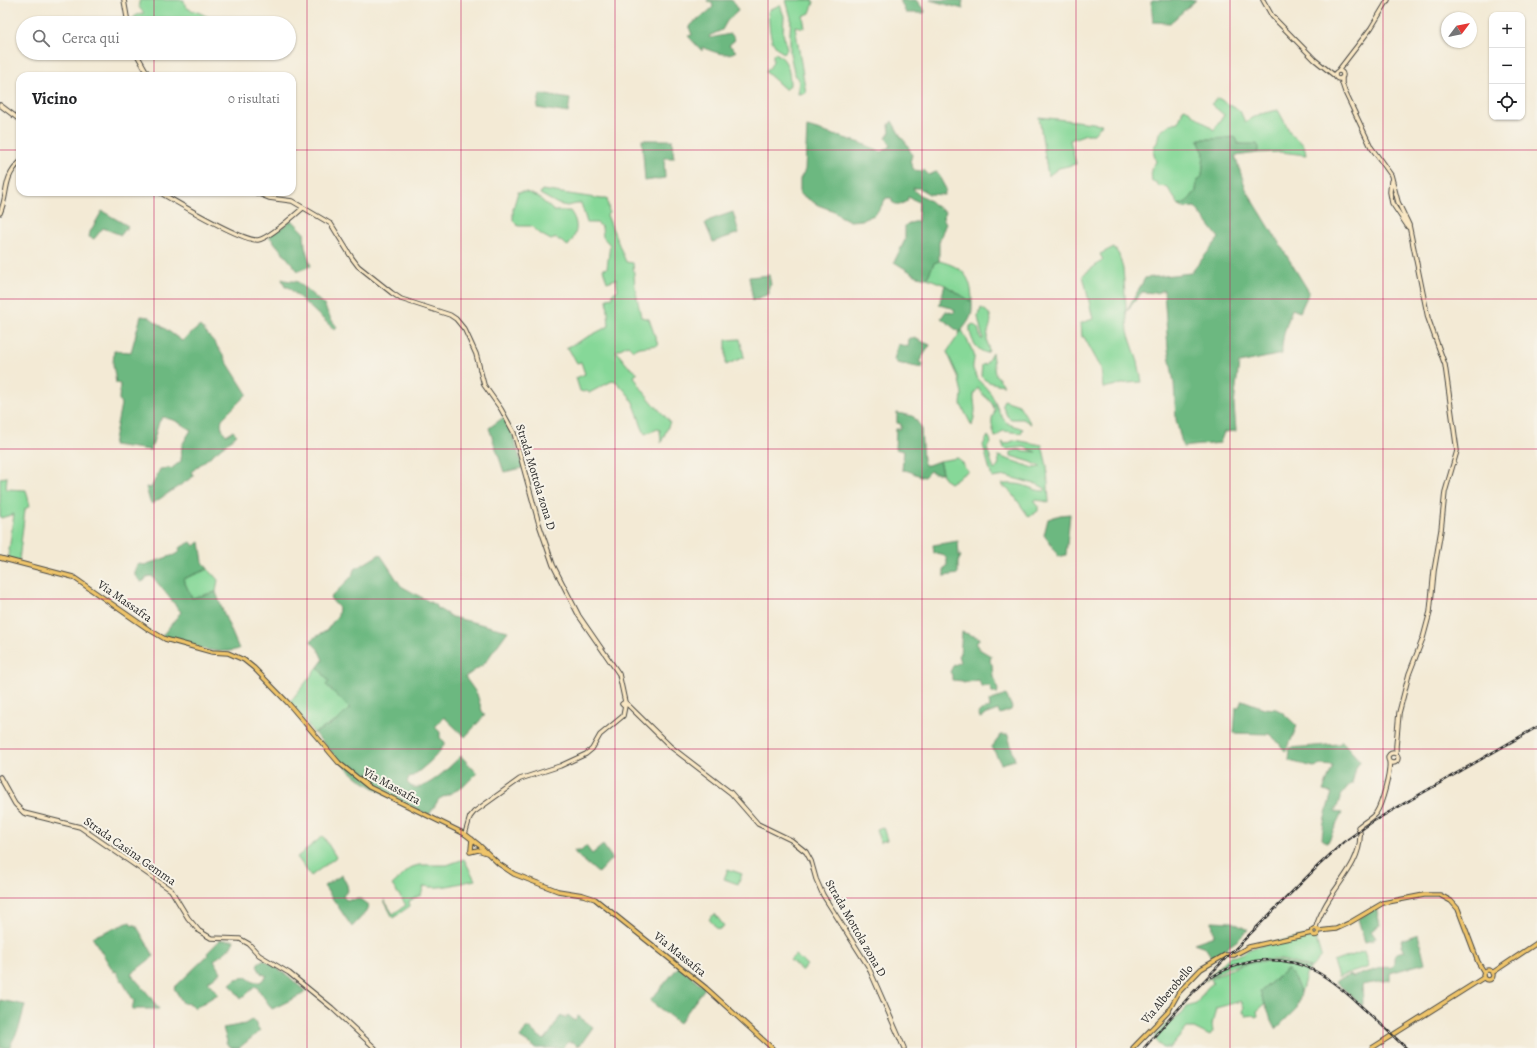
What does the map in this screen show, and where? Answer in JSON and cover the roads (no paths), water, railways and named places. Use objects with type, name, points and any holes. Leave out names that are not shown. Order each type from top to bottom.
[{"type":"main road","name":"Via Massafra","points":[[0,558],[73,577],[148,629],[165,639],[212,652],[228,653],[244,660],[254,668],[288,703],[339,763],[370,787],[465,834],[500,864],[526,879],[558,891],[588,896],[600,902],[706,988],[772,1048]]},
{"type":"main road","points":[[472,839],[473,850]]},
{"type":"main road","points":[[473,850],[479,848],[479,845]]},
{"type":"main road","points":[[473,850],[488,853]]},
{"type":"main road","points":[[1318,930],[1336,929],[1383,903],[1419,896],[1440,895],[1452,901],[1458,909],[1478,962],[1484,972],[1483,978],[1372,1048]]},
{"type":"main road","name":"Via Alberobello","points":[[1134,1048],[1170,1009],[1179,992],[1201,969],[1225,955],[1234,955],[1249,947],[1312,933],[1316,935],[1318,930]]},
{"type":"main road","points":[[1483,978],[1490,980],[1492,978],[1492,973],[1537,943]]},
{"type":"main road","points":[[1484,972],[1488,970],[1492,973]]},
{"type":"street","points":[[124,0],[127,16]]},
{"type":"street","points":[[1263,0],[1272,16],[1327,70],[1338,75],[1371,147],[1390,173],[1398,202],[1411,234],[1428,318],[1445,365],[1457,451],[1445,492],[1442,530],[1434,571],[1430,612],[1423,638],[1409,674],[1399,712],[1396,762]]},
{"type":"street","points":[[1338,75],[1345,62],[1371,28],[1388,0]]},
{"type":"street","points":[[140,60],[148,72]]},
{"type":"street","points":[[1327,70],[1336,70],[1345,62]]},
{"type":"street","points":[[0,105],[16,117]]},
{"type":"street","points":[[0,213],[7,181],[10,174],[16,167]]},
{"type":"street","points":[[1390,173],[1392,203],[1411,234]]},
{"type":"street","points":[[166,196],[248,239],[259,240],[277,229],[303,208]]},
{"type":"street","name":"Strada Mottola zona D","points":[[264,196],[292,201],[331,224],[358,266],[392,293],[401,299],[450,315],[456,319],[465,330],[476,354],[484,385],[501,408],[514,433],[539,524],[553,565],[579,616],[619,674],[624,705],[631,708],[671,747],[731,793],[758,824],[791,840],[806,852],[811,861],[816,879],[823,894],[874,976],[904,1048]]},
{"type":"street","points":[[465,834],[470,818],[474,812],[520,779],[560,766],[586,754],[592,749],[600,735],[623,716],[624,705]]},
{"type":"street","points":[[1318,930],[1319,918],[1329,897],[1339,882],[1347,874],[1352,864],[1360,840],[1360,832],[1358,827],[1372,818],[1376,812],[1384,793],[1390,756],[1396,746]]},
{"type":"street","points":[[1389,769],[1396,762],[1403,759],[1397,755],[1390,756]]},
{"type":"street","points":[[1390,756],[1396,762]]},
{"type":"street","name":"Strada Casina Gemma","points":[[0,777],[15,804],[24,813],[80,827],[171,890],[199,931],[211,938],[240,939],[249,944],[259,955],[289,973],[332,1008],[376,1048]]},
{"type":"railway","points":[[1144,1048],[1196,989],[1226,958],[1344,842],[1372,822],[1537,727]]},
{"type":"railway","points":[[1212,977],[1222,971],[1255,961],[1272,960],[1302,965],[1327,978],[1339,987],[1406,1048]]}]
